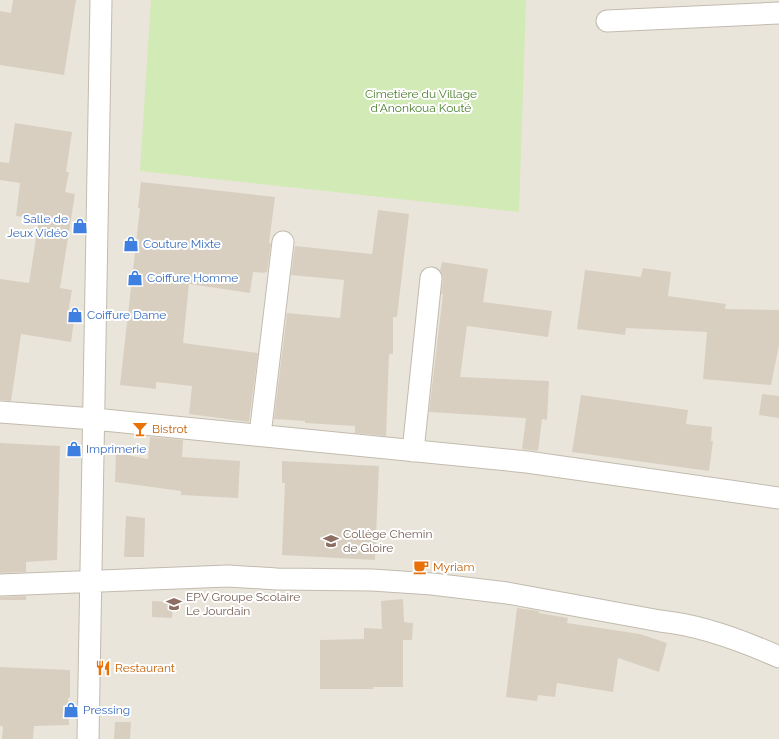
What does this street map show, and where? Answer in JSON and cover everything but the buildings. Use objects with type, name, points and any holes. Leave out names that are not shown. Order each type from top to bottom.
[{"type":"street","points":[[88,739],[101,0]]},
{"type":"street","points":[[607,21],[779,13]]},
{"type":"street","points":[[260,435],[283,242]]},
{"type":"street","points":[[413,451],[431,278]]},
{"type":"street","points":[[0,412],[94,419],[527,462],[779,498]]},
{"type":"street","points":[[0,585],[228,576],[277,579],[372,580],[470,588],[507,593],[660,621],[682,623],[746,642],[779,657]]},
{"type":"shaded area","points":[[0,0],[779,0],[779,739],[0,739]]},
{"type":"green space","name":"Cimetière du Village d'Anonkoua Kouté","points":[[151,0],[526,0],[519,212],[140,171]]},
{"type":"place","name":"Salle de Jeux Vidéo","points":[[80,226]]},
{"type":"place","name":"Couture Mixte","points":[[131,244]]},
{"type":"place","name":"Coiffure Homme","points":[[135,278]]},
{"type":"place","name":"Coiffure Dame","points":[[75,315]]},
{"type":"place","name":"Bistrot","points":[[140,429]]},
{"type":"place","name":"Imprimerie","points":[[74,449]]},
{"type":"place","name":"Collège Chemin de Gloire","points":[[331,541]]},
{"type":"place","name":"Myriam","points":[[421,567]]},
{"type":"place","name":"EPV Groupe Scolaire Le Jourdain","points":[[174,604]]},
{"type":"place","name":"Restaurant","points":[[103,668]]},
{"type":"place","name":"Pressing","points":[[71,710]]}]
